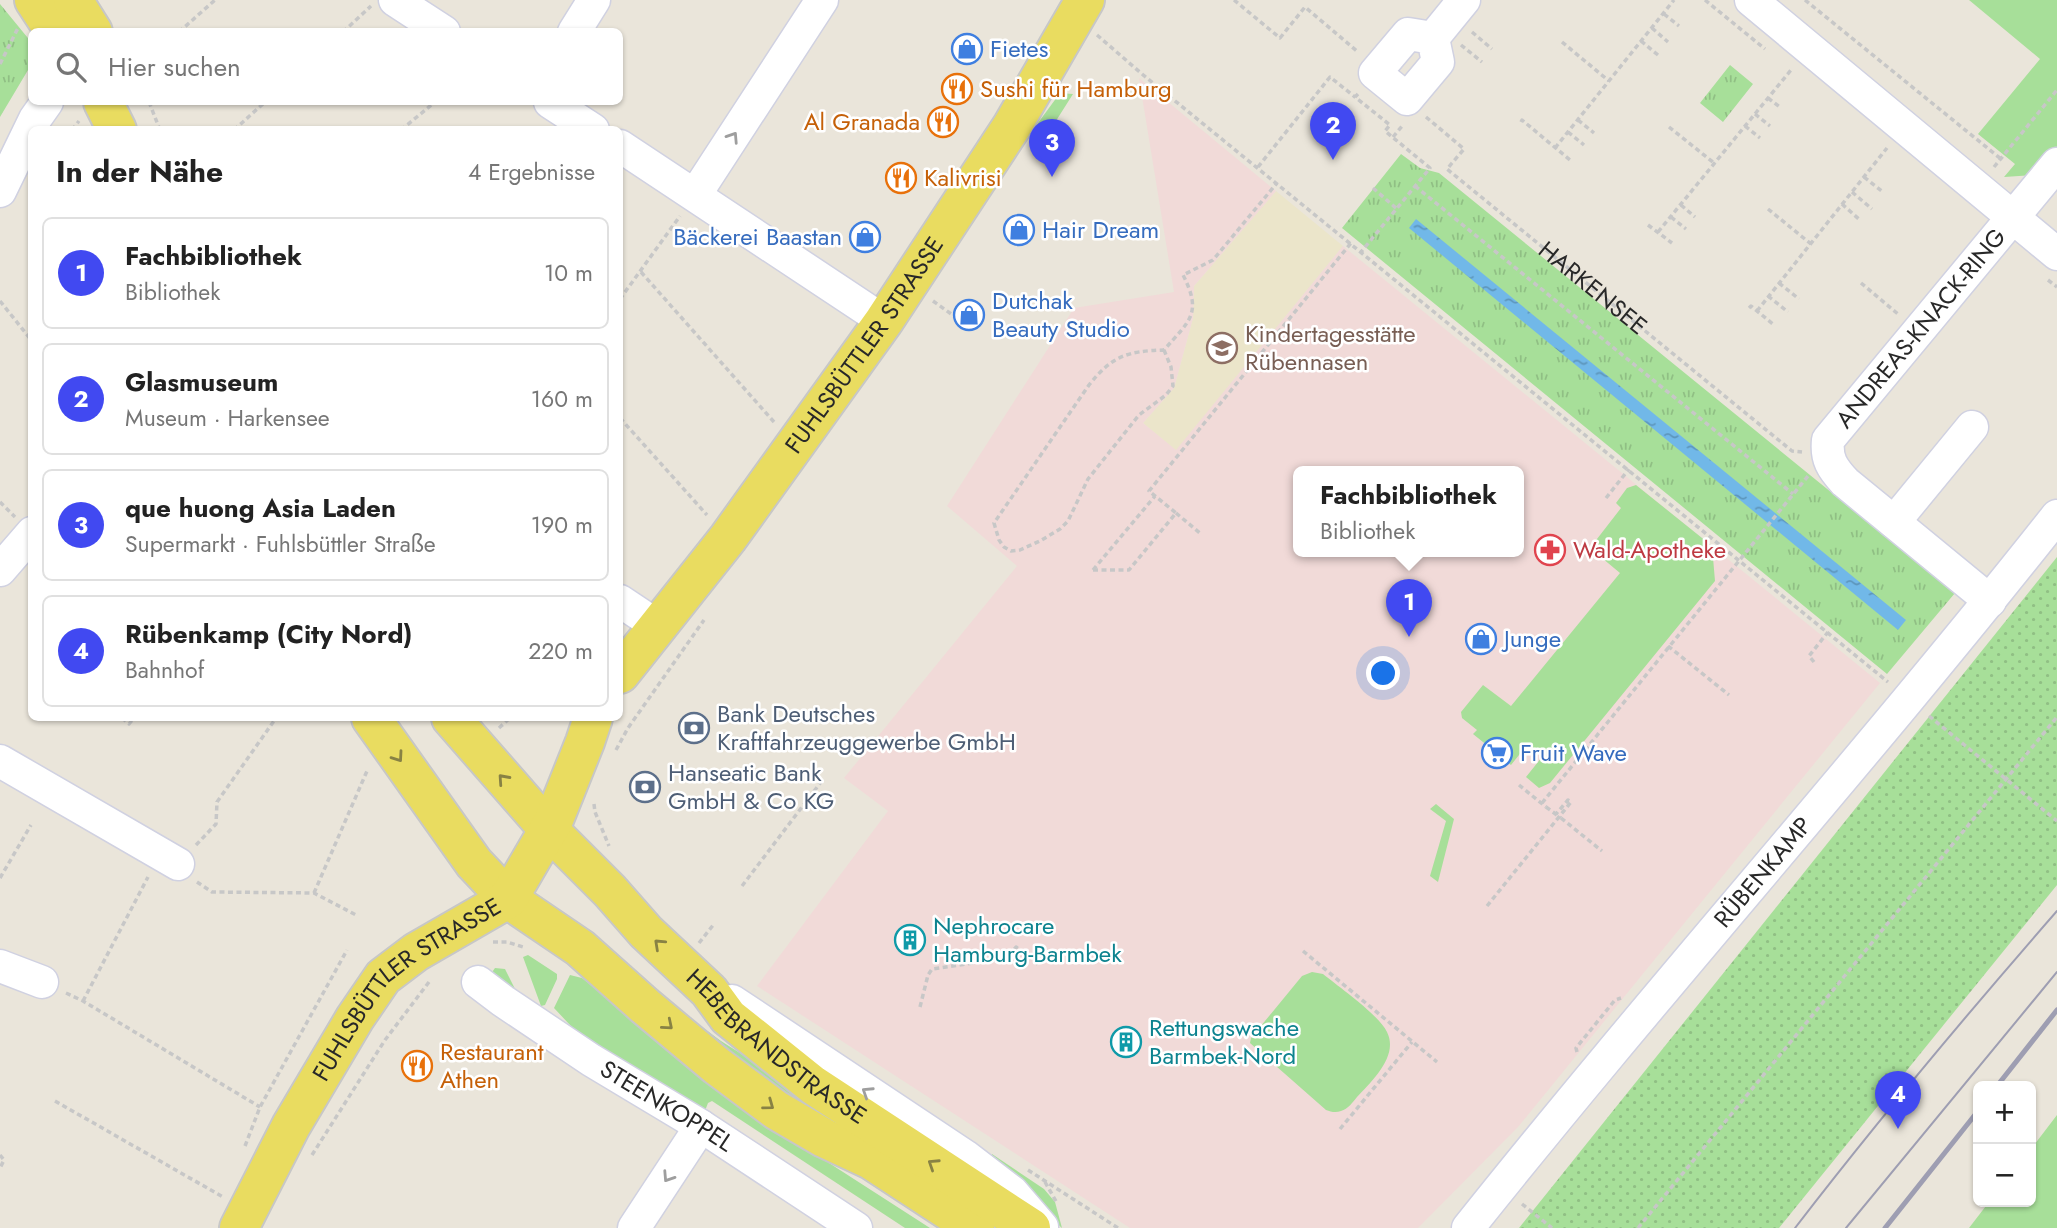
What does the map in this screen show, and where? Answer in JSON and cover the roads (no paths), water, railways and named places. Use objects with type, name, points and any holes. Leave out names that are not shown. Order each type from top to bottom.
[{"type":"main road","points":[[73,0],[90,28]]},
{"type":"main road","name":"FUHLSBÜTTLER STRASSE","points":[[623,670],[728,538],[884,321],[1012,126],[1080,8]]},
{"type":"main road","points":[[104,105],[115,126]]},
{"type":"main road","points":[[130,105],[140,126]]},
{"type":"main road","name":"HEBEBRANDSTRASSE","points":[[373,721],[474,863],[508,898],[580,948],[645,1006],[776,1110],[824,1138],[871,1160],[975,1228]]},
{"type":"main road","name":"HEBEBRANDSTRASSE","points":[[455,721],[549,830],[610,891],[646,932],[722,996],[728,1017],[1044,1220]]},
{"type":"main road","name":"FUHLSBÜTTLER STRASSE","points":[[231,1213],[291,1126],[355,1018],[383,977],[416,952],[508,898],[549,830],[592,721]]},
{"type":"street","points":[[395,0],[438,28]]},
{"type":"street","points":[[576,28],[594,0]]},
{"type":"street","points":[[695,195],[822,0]]},
{"type":"street","points":[[1751,0],[2057,254]]},
{"type":"street","points":[[1444,39],[1408,34],[1375,73],[1407,99],[1438,62],[1444,39],[1465,14]]},
{"type":"street","points":[[32,126],[45,105]]},
{"type":"street","points":[[555,105],[587,126]]},
{"type":"street","points":[[0,191],[28,133]]},
{"type":"street","points":[[623,148],[884,321]]},
{"type":"street","name":"ANDREAS-KNACK-RING","points":[[1990,601],[1845,482],[1833,469],[1818,465],[1828,440],[2057,164]]},
{"type":"street","points":[[1894,522],[1972,427]]},
{"type":"street","name":"RÜBENKAMP","points":[[1468,1228],[1990,601],[2057,516]]},
{"type":"street","points":[[0,570],[28,538]]},
{"type":"street","points":[[623,603],[659,627]]},
{"type":"street","points":[[0,761],[178,863]]},
{"type":"street","points":[[0,966],[42,982]]},
{"type":"street","name":"STEENKOPPEL","points":[[478,982],[591,1060],[701,1126],[856,1228]]},
{"type":"street","points":[[823,1077],[810,1097],[810,1112],[824,1138]]},
{"type":"street","points":[[634,1228],[701,1126]]},
{"type":"water","points":[[1416,219],[1906,620],[1898,630],[1409,228]]},
{"type":"tram line","points":[[1795,1228],[1924,1067],[2057,911]]},
{"type":"tram line","points":[[1846,1228],[2057,972]]},
{"type":"railway","points":[[2001,1081],[2057,1010]]},
{"type":"railway","points":[[1885,1228],[1973,1117]]},
{"type":"place","name":"Fietes","points":[[967,49]]},
{"type":"place","name":"Sushi für Hamburg","points":[[957,89]]},
{"type":"place","name":"Al Granada","points":[[943,122]]},
{"type":"place","name":"Glasmuseum","points":[[1333,160]]},
{"type":"place","name":"que huong Asia Laden","points":[[1052,177]]},
{"type":"place","name":"Kalivrisi","points":[[901,178]]},
{"type":"place","name":"Hair Dream","points":[[1019,230]]},
{"type":"place","name":"Bäckerei Baastan","points":[[865,237]]},
{"type":"place","name":"Dutchak Beauty Studio","points":[[969,315]]},
{"type":"place","name":"Kindertagesstätte Rübennasen","points":[[1222,348]]},
{"type":"place","name":"Wald-Apotheke","points":[[1550,550]]},
{"type":"place","name":"Fachbibliothek","points":[[1409,637]]},
{"type":"place","name":"Junge","points":[[1481,639]]},
{"type":"place","name":"Bank Deutsches Kraftfahrzeuggewerbe GmbH","points":[[694,728]]},
{"type":"place","name":"Fruit Wave","points":[[1497,753]]},
{"type":"place","name":"Hanseatic Bank GmbH & Co KG","points":[[645,787]]},
{"type":"place","name":"Nephrocare Hamburg-Barmbek","points":[[910,940]]},
{"type":"place","name":"Rettungswache Barmbek-Nord","points":[[1126,1042]]},
{"type":"place","name":"Restaurant Athen","points":[[417,1066]]},
{"type":"place","name":"Rübenkamp (City Nord)","points":[[1898,1129]]}]
